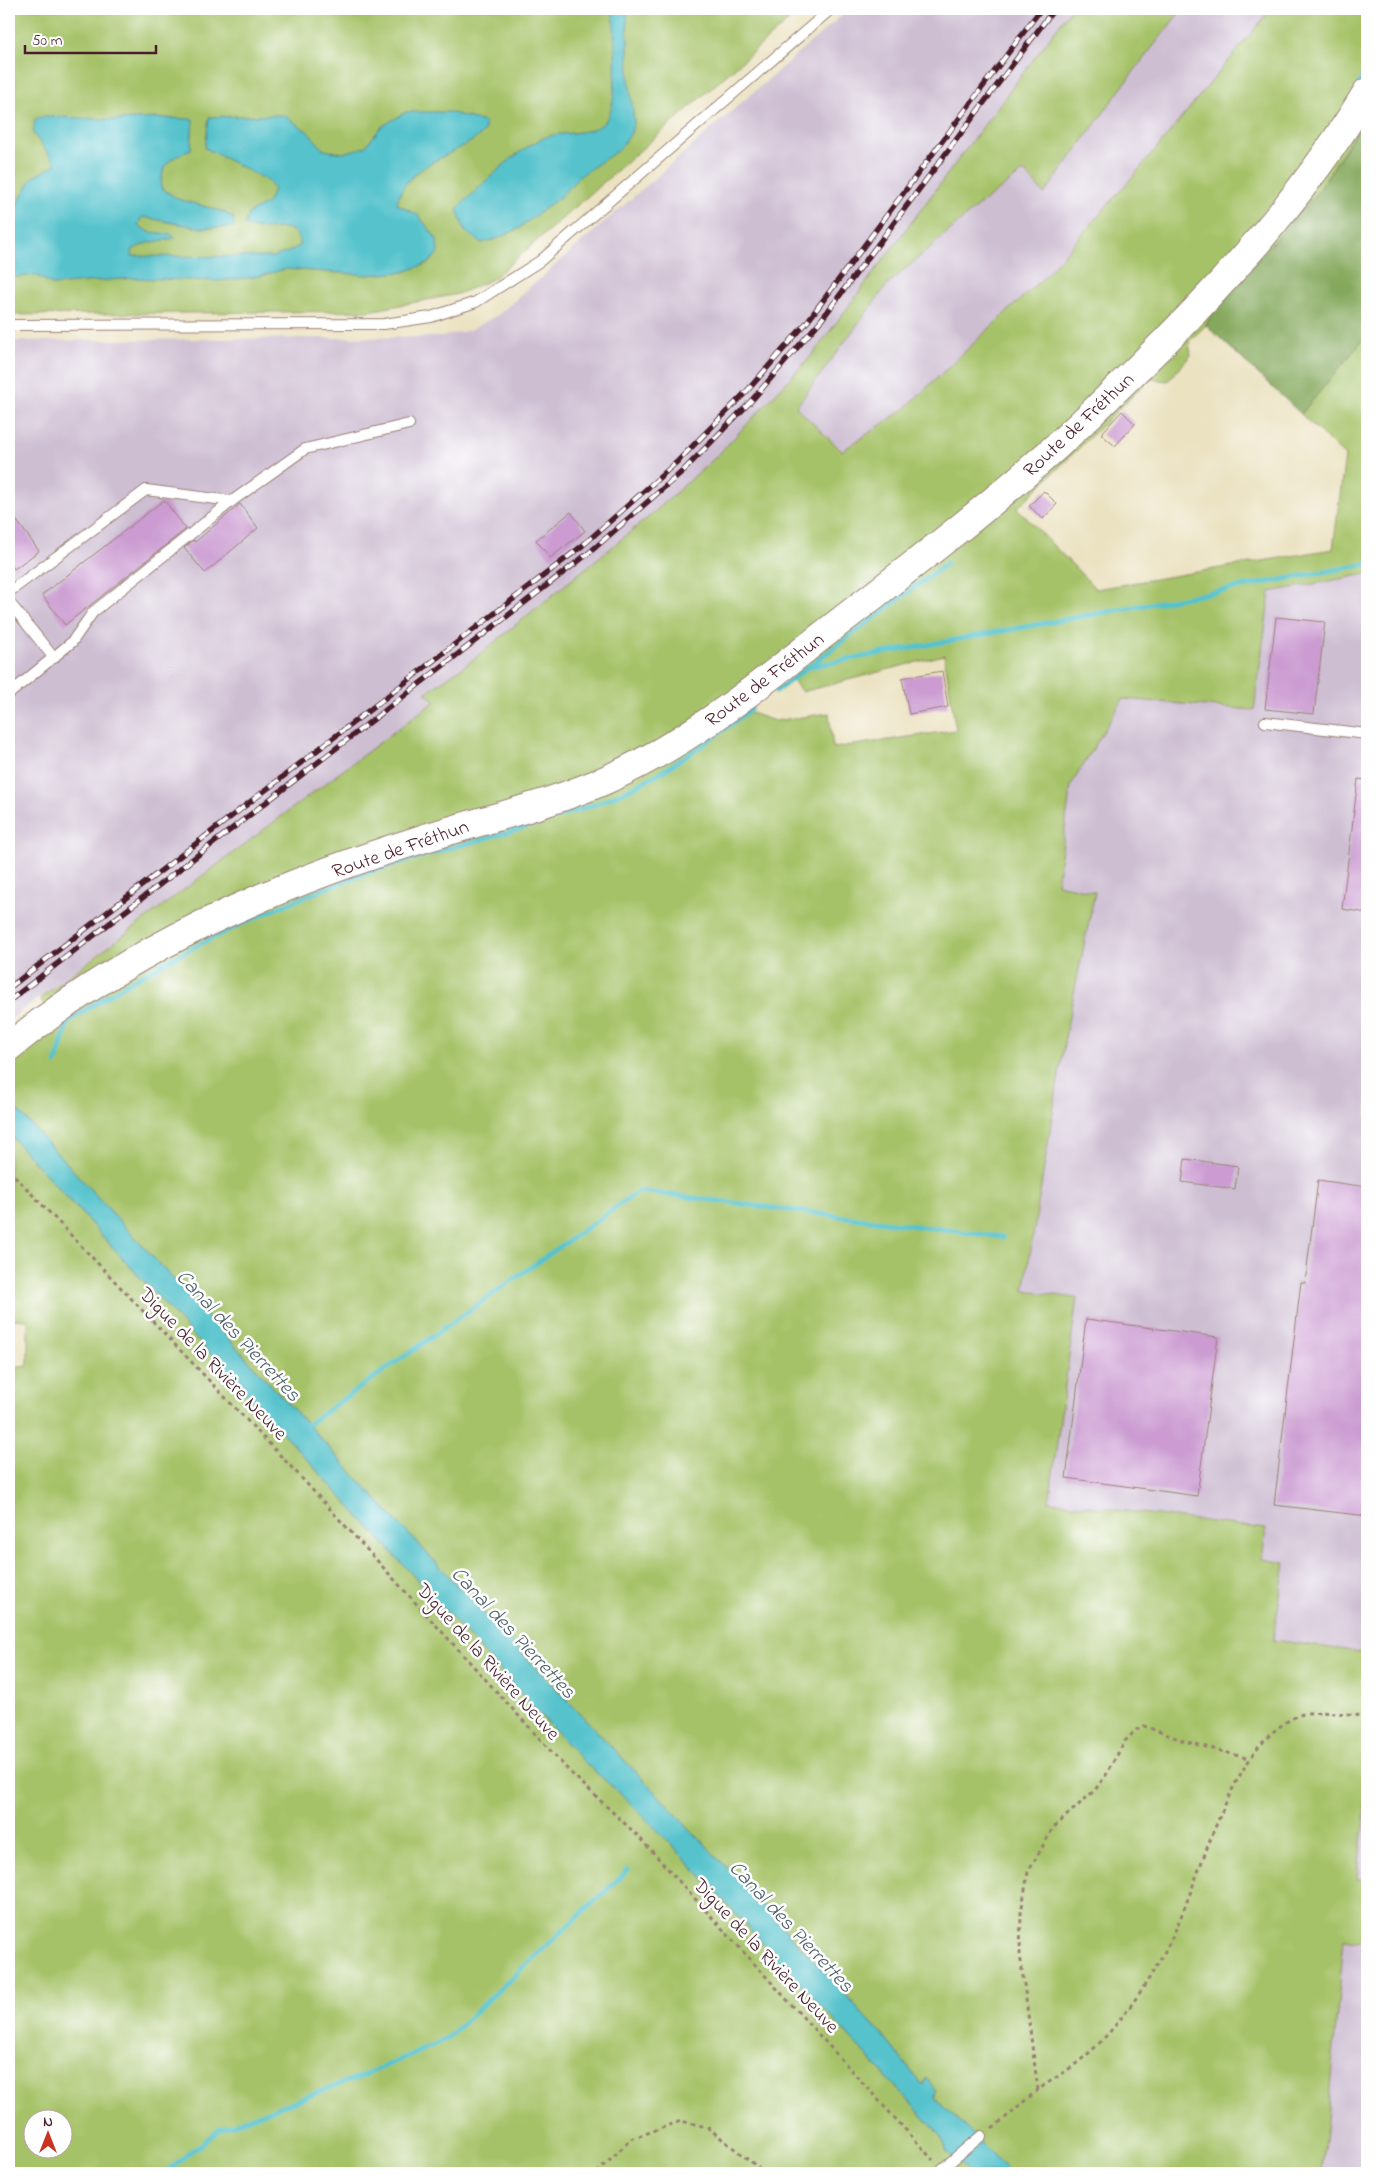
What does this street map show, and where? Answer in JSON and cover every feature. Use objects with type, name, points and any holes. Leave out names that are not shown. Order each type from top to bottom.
[{"type":"street","name":"Route de Fréthun","points":[[9,1047],[46,1017],[107,976],[164,943],[231,910],[380,853],[544,803],[592,786],[646,760],[724,709],[887,586],[998,498],[1069,435],[1160,347],[1231,273],[1317,166],[1367,92]]},
{"type":"lane","points":[[9,325],[384,324],[431,317],[469,305],[502,287],[540,261],[831,9]]},
{"type":"lane","points":[[9,694],[72,642],[93,612],[232,501],[305,449],[410,424]]},
{"type":"lane","points":[[9,592],[146,490],[232,501]]},
{"type":"lane","points":[[9,602],[54,658]]},
{"type":"lane","points":[[1265,722],[1367,734]]},
{"type":"lane","points":[[942,2169],[981,2136]]},
{"type":"path","name":"Digue de la Rivière Neuve","points":[[9,1170],[297,1473],[570,1772],[637,1835],[942,2169]]},
{"type":"path","points":[[981,2136],[1000,2123],[1038,2090],[1079,2062],[1109,2033],[1136,1997],[1165,1952],[1190,1899],[1216,1825],[1250,1759],[1259,1746],[1276,1730],[1304,1714],[1351,1714],[1367,1717]]},
{"type":"path","points":[[1038,2090],[1020,1963],[1021,1913],[1028,1872],[1053,1828],[1095,1790],[1106,1775],[1125,1740],[1136,1730],[1144,1726],[1184,1741],[1250,1759]]},
{"type":"path","points":[[597,2173],[631,2139],[681,2121],[707,2127],[765,2173]]},
{"type":"path","points":[[912,2173],[916,2169],[942,2169]]},
{"type":"shaded area","points":[[849,9],[1367,9],[1142,166],[1047,274],[903,410],[843,451],[796,407],[476,671],[9,1020],[9,341],[440,337],[470,330],[499,314]]},
{"type":"shaded area","points":[[1367,574],[1367,1653],[1273,1640],[1285,1563],[1262,1560],[1266,1529],[1049,1501],[1077,1298],[1024,1291],[1066,1032],[1095,892],[1057,884],[1071,785],[1123,699],[1253,710],[1270,591]]},
{"type":"shaded area","points":[[1367,1789],[1367,1881],[1357,1880]]},
{"type":"shaded area","points":[[1344,1939],[1367,1942],[1367,2173],[1322,2173]]},
{"type":"green space","points":[[9,9],[802,9],[493,279],[458,294],[369,311],[9,315]]},
{"type":"green space","points":[[1071,9],[1182,9],[1044,194],[1024,171],[974,209],[887,285],[796,407],[842,451],[903,410],[1047,274],[1142,166],[1271,9],[1367,9],[1367,114],[1320,189],[1216,307],[1206,325],[1189,341],[1191,355],[1168,381],[1150,379],[1017,508],[1096,589],[1333,549],[1345,456],[1301,414],[1367,335],[1367,574],[1270,592],[1254,710],[1123,699],[1071,785],[1057,884],[1095,892],[1066,1032],[1024,1291],[1077,1298],[1049,1501],[1266,1529],[1262,1559],[1285,1563],[1273,1640],[1367,1653],[1367,1789],[1357,1880],[1367,1881],[1367,1942],[1344,1939],[1322,2173],[1009,2173],[971,2132],[935,2098],[926,2077],[922,2085],[880,2032],[752,1894],[403,1528],[9,1101],[9,1064],[54,1021],[40,998],[435,701],[425,693],[470,662],[651,515],[717,456],[812,355]],"holes":[[[944,655],[956,730],[833,748],[829,713],[775,721],[739,709],[789,675],[802,692]]]},
{"type":"green space","points":[[1367,114],[1367,335],[1301,414],[1206,325],[1216,307],[1320,189]]},
{"type":"green space","points":[[9,1134],[583,1761],[624,1797],[671,1844],[942,2137],[947,2152],[970,2173],[9,2173],[9,1368],[28,1366],[28,1320],[9,1319]]},
{"type":"water","points":[[613,9],[627,9],[629,79],[634,121],[631,133],[620,149],[580,176],[560,197],[518,229],[496,239],[481,243],[465,231],[457,209],[499,169],[523,150],[546,137],[582,132],[599,126],[606,120],[613,101],[614,89]]},
{"type":"water","points":[[406,112],[449,112],[485,122],[485,131],[474,140],[421,169],[402,190],[397,204],[418,215],[437,239],[438,253],[429,263],[404,272],[367,275],[286,269],[256,277],[217,281],[133,278],[53,285],[36,275],[16,277],[9,281],[9,218],[32,178],[56,164],[33,133],[35,119],[45,116],[116,120],[193,119],[191,149],[168,162],[163,172],[161,188],[178,199],[224,212],[233,217],[234,227],[201,228],[142,217],[138,225],[149,232],[170,234],[176,238],[147,243],[133,249],[132,256],[273,257],[301,245],[298,238],[295,233],[287,228],[262,229],[244,225],[249,213],[267,203],[274,190],[268,181],[205,148],[209,117],[284,115],[308,132],[324,150],[343,153],[365,147],[381,127]]},
{"type":"water","points":[[9,1101],[403,1528],[752,1894],[880,2032],[922,2085],[927,2077],[936,2090],[935,2098],[971,2132],[1009,2173],[970,2173],[947,2152],[942,2137],[671,1844],[624,1797],[583,1761],[9,1134]]},
{"type":"building","points":[[1122,411],[1135,424],[1115,446],[1101,434]]},
{"type":"building","points":[[1044,491],[1057,504],[1043,519],[1029,506]]},
{"type":"building","points":[[164,500],[186,529],[65,625],[42,595]]},
{"type":"building","points":[[240,504],[258,528],[205,573],[184,548],[194,540],[195,542]]},
{"type":"building","points":[[9,510],[39,551],[14,569],[9,561]]},
{"type":"building","points":[[571,512],[585,531],[550,558],[536,540]]},
{"type":"building","points":[[1276,617],[1325,622],[1314,714],[1265,709]]},
{"type":"building","points":[[942,671],[948,707],[909,714],[902,678]]},
{"type":"building","points":[[1358,779],[1367,780],[1367,913],[1342,909]]},
{"type":"building","points":[[1185,1159],[1238,1166],[1235,1189],[1182,1182]]},
{"type":"building","points":[[1318,1180],[1367,1187],[1367,1516],[1274,1505],[1301,1282],[1305,1283]]},
{"type":"building","points":[[1086,1319],[1218,1337],[1197,1496],[1066,1478]]},
{"type":"waterway","points":[[1359,84],[1367,70]]},
{"type":"waterway","points":[[776,691],[947,563]]},
{"type":"waterway","points":[[807,667],[1367,564]]},
{"type":"waterway","points":[[56,1063],[68,1022],[136,978],[207,940],[318,891],[356,877],[418,857],[542,822],[603,801],[662,771],[698,748],[751,709]]},
{"type":"waterway","points":[[304,1427],[639,1191],[1003,1237]]},
{"type":"waterway","points":[[165,2173],[220,2129],[367,2074],[445,2040],[628,1870]]},
{"type":"railway","points":[[9,988],[582,546],[678,461],[747,391],[807,322],[1041,9]]},
{"type":"railway","points":[[9,1001],[590,552],[684,470],[752,400],[822,319],[1054,9]]},
{"type":"water label","name":"Canal des Pierrettes","points":[[239,1335]]},
{"type":"water label","name":"Canal des Pierrettes","points":[[514,1632]]},
{"type":"water label","name":"Canal des Pierrettes","points":[[792,1926]]}]
